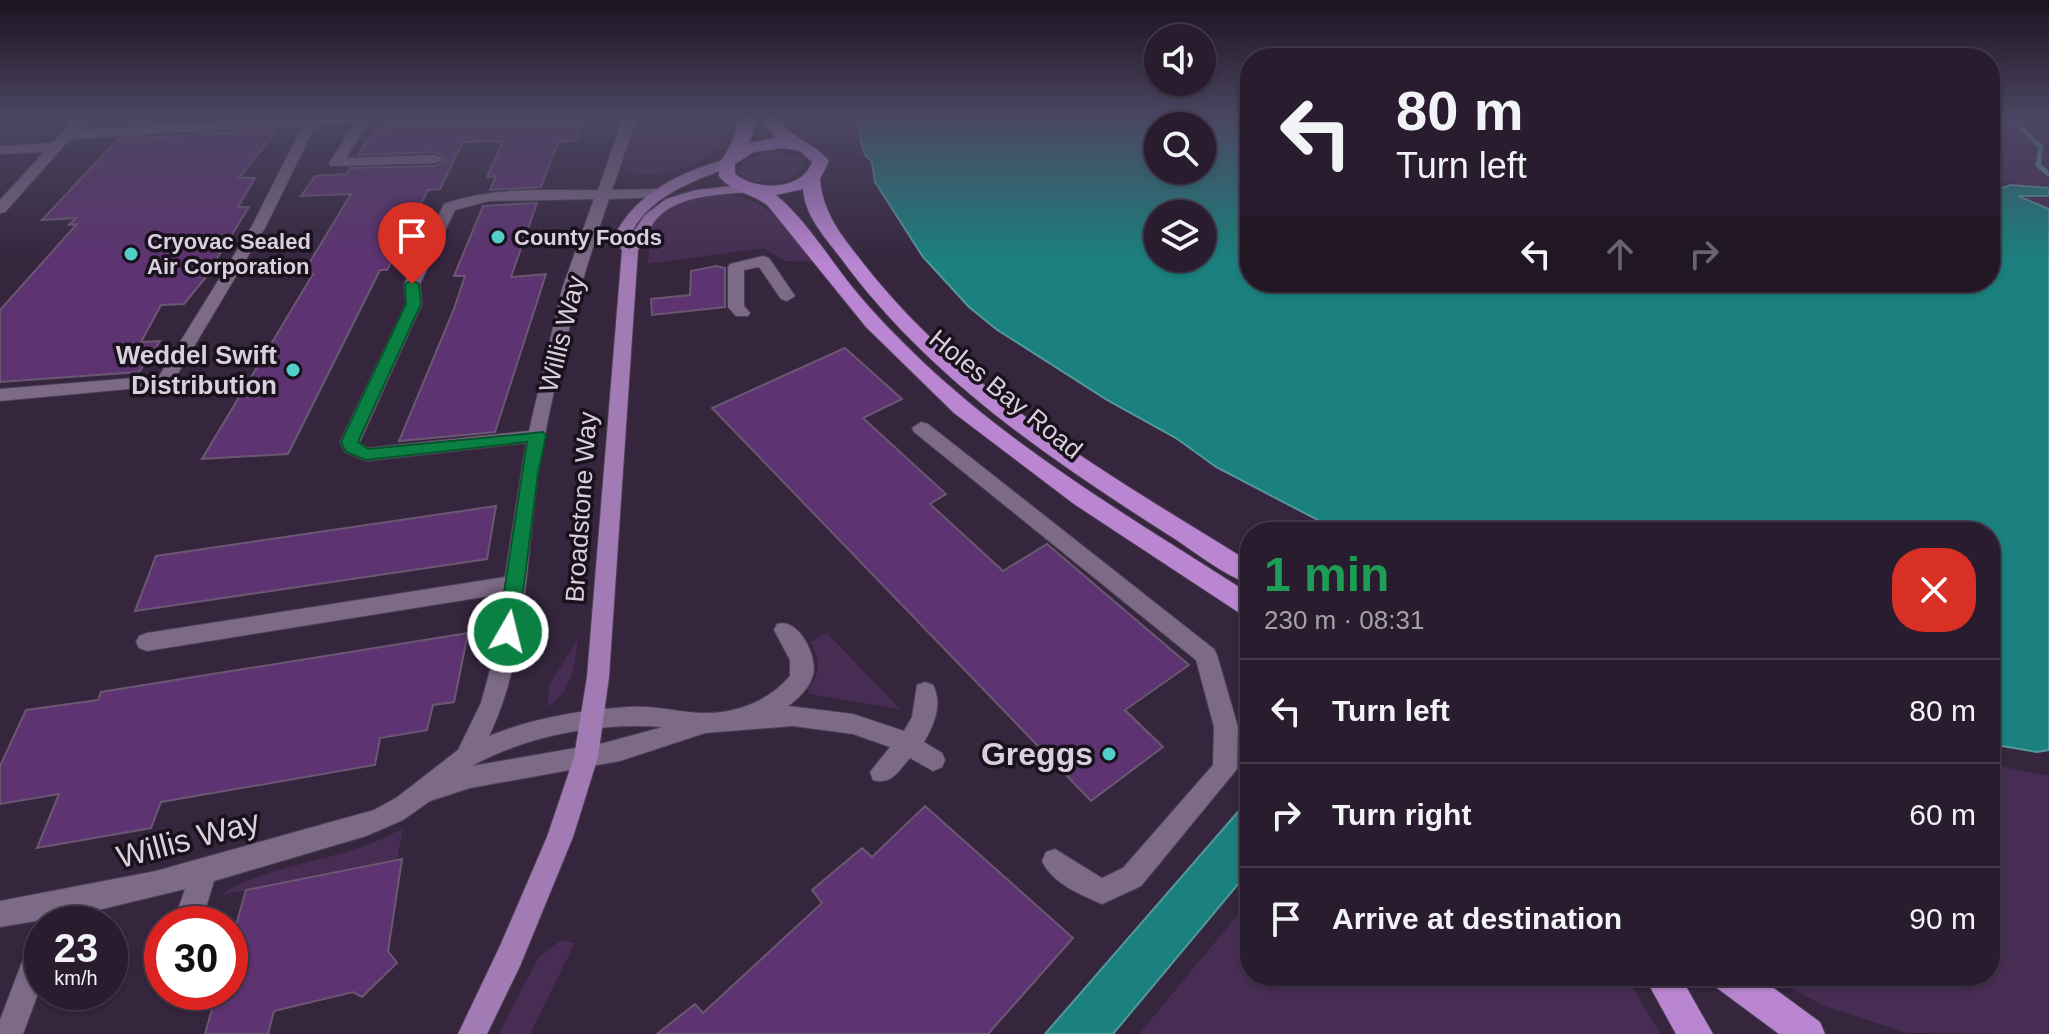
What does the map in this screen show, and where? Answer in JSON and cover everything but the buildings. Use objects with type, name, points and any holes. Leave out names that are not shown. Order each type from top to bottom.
[{"type":"highway","name":"Holes Bay Road","points":[[728,166],[726,171],[729,178],[755,189],[783,210],[879,330],[956,403],[1077,493],[1240,600]]},
{"type":"highway","name":"Holes Bay Road","points":[[819,166],[811,178],[813,201],[829,230],[884,301],[940,357],[1033,432],[1240,567]]},
{"type":"highway","points":[[755,189],[788,187],[811,178]]},
{"type":"highway","points":[[1667,986],[1696,1034]]},
{"type":"highway","points":[[1743,986],[1808,1034]]},
{"type":"main road","name":"Broadstone Way","points":[[630,249],[621,239],[624,226],[640,208],[662,193],[717,166]]},
{"type":"main road","name":"Broadstone Way","points":[[472,1034],[516,942],[560,837],[586,757],[593,722],[630,249],[642,237],[651,216],[674,201],[708,192],[755,189]]},
{"type":"street","points":[[0,209],[37,166]]},
{"type":"street","points":[[0,395],[165,381],[259,226],[289,166]]},
{"type":"street","name":"Willis Way","points":[[466,758],[493,703],[505,655],[529,473],[537,436],[570,289],[613,166]]},
{"type":"street","points":[[537,436],[366,455],[352,448],[349,442],[414,304],[412,284],[449,207],[459,202],[489,197],[662,193]]},
{"type":"street","points":[[742,313],[736,307],[736,267],[763,261],[784,292]]},
{"type":"street","points":[[921,428],[1206,655],[1217,686],[1226,727],[1225,769],[1132,877],[1102,891],[1082,882],[1055,861]]},
{"type":"street","points":[[147,642],[514,584]]},
{"type":"street","points":[[756,715],[797,689],[803,677],[796,645],[785,630]]},
{"type":"street","points":[[882,772],[923,728],[927,711],[925,692]]},
{"type":"street","points":[[415,800],[453,781],[480,773],[586,757],[652,741],[701,723],[756,715],[813,717],[871,728],[909,742],[933,760]]},
{"type":"street","name":"Willis Way","points":[[84,906],[385,817],[415,800],[441,774],[481,749],[533,732],[654,716],[701,723]]},
{"type":"street","points":[[193,906],[204,871]]},
{"type":"street","name":"Willis Way","points":[[0,914],[24,914]]},
{"type":"street","points":[[9,1034],[24,994]]},
{"type":"shaded area","points":[[623,166],[690,166],[658,174],[626,172]]},
{"type":"shaded area","points":[[741,166],[803,167],[791,178],[774,183],[747,179],[740,175]]},
{"type":"shaded area","points":[[873,166],[1144,166],[1144,184],[1216,184],[1216,166],[1240,166],[1240,292],[2000,292],[2000,189],[2011,185],[2049,188],[2049,196],[2018,196],[2049,209],[2049,750],[2037,752],[2000,746],[2000,522],[1322,522],[1216,467],[1176,438],[1107,400],[996,329],[969,307],[923,257],[875,182]]},
{"type":"shaded area","points":[[2000,166],[2049,166],[2049,209],[2011,194],[2012,182],[2000,182]]},
{"type":"shaded area","points":[[722,195],[752,201],[775,216],[814,262],[785,261],[763,248],[648,264],[650,231],[661,213],[680,202]]},
{"type":"shaded area","points":[[827,633],[900,709],[809,694],[807,688],[815,678],[818,666],[810,642]]},
{"type":"shaded area","points":[[578,639],[567,685],[548,707],[549,685]]},
{"type":"shaded area","points":[[2000,766],[2049,776],[2049,1034],[1907,1033],[1825,1006],[1787,986],[2000,986]]},
{"type":"shaded area","points":[[1240,810],[1240,882],[1113,1034],[1045,1034]]},
{"type":"shaded area","points":[[403,828],[397,859],[223,895],[245,882],[359,848]]},
{"type":"shaded area","points":[[1240,912],[1240,986],[1631,986],[1661,1034],[1139,1034]]},
{"type":"shaded area","points":[[561,940],[575,943],[530,1034],[499,1034],[538,958]]},
{"type":"waterway","points":[[2040,166],[2049,174]]},
{"type":"place","name":"County Foods","points":[[498,237]]},
{"type":"place","name":"Cryovac Sealed Air Corporation","points":[[131,254]]},
{"type":"place","name":"Weddel Swift Distribution","points":[[293,370]]},
{"type":"place","name":"Greggs","points":[[1109,754]]},
{"type":"route","points":[[412,284],[414,304],[349,442],[352,448],[366,455],[537,436],[529,473],[508,632]]}]
